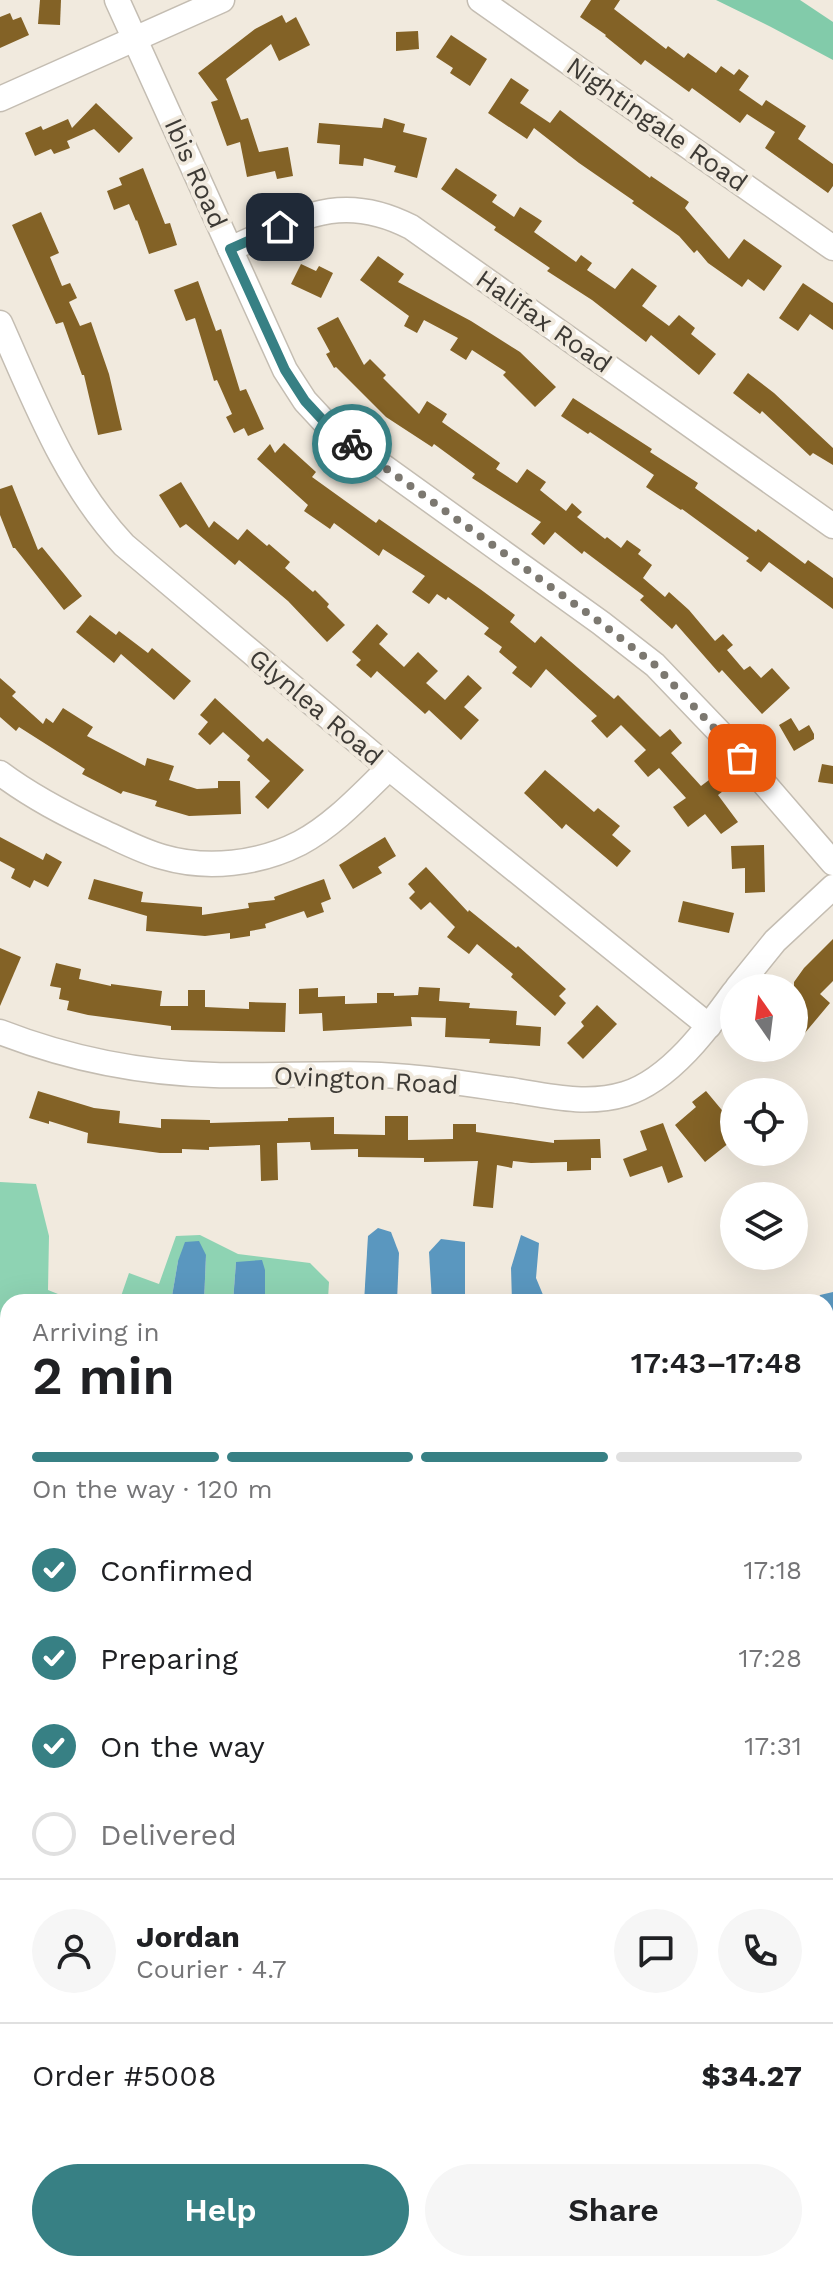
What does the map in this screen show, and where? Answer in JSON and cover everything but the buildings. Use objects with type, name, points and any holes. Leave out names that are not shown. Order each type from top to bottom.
[{"type":"street","name":"Ibis Road","points":[[117,0],[285,370],[305,401],[331,429],[655,665],[724,737],[833,863]]},
{"type":"street","points":[[0,99],[222,0]]},
{"type":"street","name":"Nightingale Road","points":[[480,0],[833,248]]},
{"type":"street","name":"Halifax Road","points":[[230,249],[305,216],[328,211],[360,210],[389,216],[411,227],[833,526]]},
{"type":"street","name":"Glynlea Road","points":[[0,323],[53,443],[111,531],[144,563],[389,768],[709,1026]]},
{"type":"street","points":[[0,773],[61,813],[142,849],[183,862],[211,863],[247,861],[301,842],[356,800],[389,768]]},
{"type":"street","points":[[748,974],[775,941],[833,887]]},
{"type":"street","points":[[709,1026],[720,1011]]},
{"type":"street","name":"Ovington Road","points":[[0,1032],[82,1057],[157,1071],[212,1075],[403,1077],[586,1100],[611,1098],[650,1082],[683,1055],[709,1026]]},
{"type":"green space","points":[[716,0],[800,0],[833,22],[833,60],[771,27]]},
{"type":"green space","points":[[0,1182],[36,1184],[49,1236],[48,1290],[58,1294],[0,1294]]},
{"type":"green space","points":[[200,1235],[238,1254],[310,1263],[329,1282],[328,1294],[265,1294],[265,1270],[236,1262],[234,1294],[204,1294],[206,1255],[178,1261],[172,1294],[122,1294],[129,1273],[159,1284],[176,1236]]},
{"type":"water","points":[[378,1228],[391,1232],[399,1253],[397,1294],[364,1294],[368,1236]]},
{"type":"water","points":[[521,1235],[539,1243],[536,1278],[543,1294],[512,1294],[511,1268]]},
{"type":"water","points":[[441,1239],[465,1242],[465,1294],[432,1294],[429,1252]]},
{"type":"water","points":[[199,1241],[206,1255],[204,1294],[172,1294],[185,1242]]},
{"type":"water","points":[[262,1260],[265,1294],[234,1294],[236,1262]]},
{"type":"way so far","points":[[352,444],[655,665],[742,758]]},
{"type":"route","points":[[280,227],[230,249],[285,370],[305,401],[331,429],[352,444]]}]
